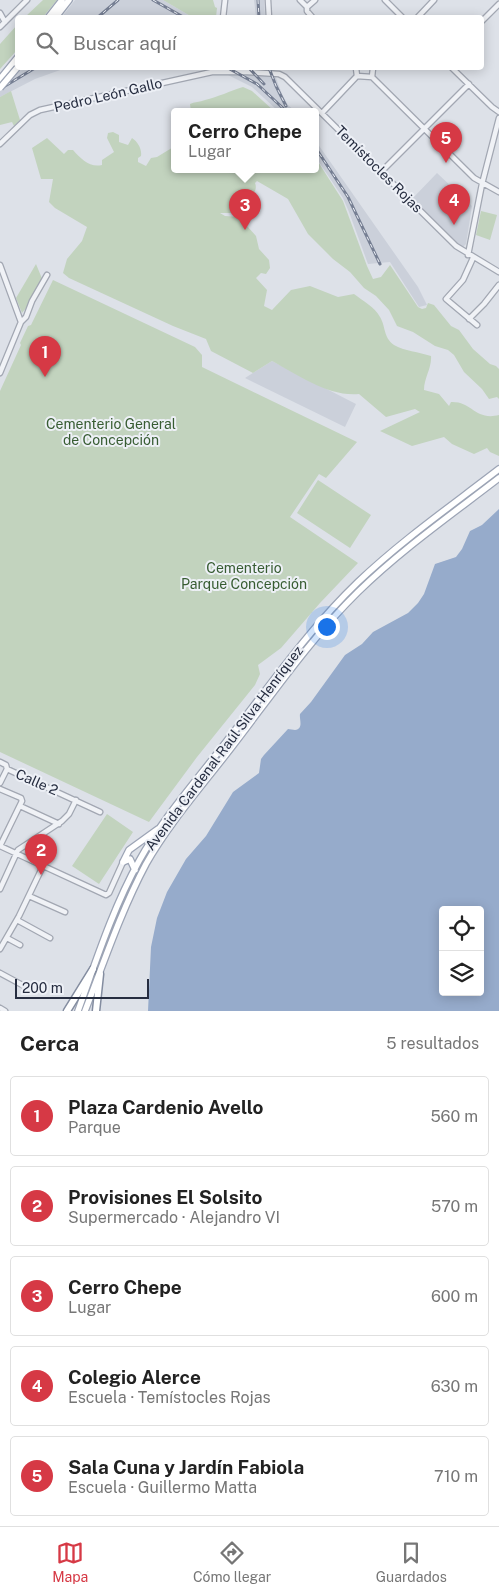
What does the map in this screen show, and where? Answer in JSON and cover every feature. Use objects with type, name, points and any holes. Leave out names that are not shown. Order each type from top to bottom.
[{"type":"highway","points":[[67,1011],[93,969]]},
{"type":"highway","points":[[96,1011],[100,974]]},
{"type":"main road","points":[[50,15],[62,0]]},
{"type":"main road","points":[[57,15],[69,0]]},
{"type":"main road","points":[[0,79],[15,61]]},
{"type":"main road","points":[[0,88],[15,69]]},
{"type":"main road","name":"Avenida Cardenal Raúl Silva Henríquez","points":[[78,1011],[114,917],[135,870],[162,827],[301,646],[336,604],[387,556],[499,469]]},
{"type":"main road","name":"Avenida Cardenal Raúl Silva Henríquez","points":[[85,1011],[133,892],[160,841],[316,638],[336,615],[379,573],[499,478]]},
{"type":"main road","points":[[123,862],[129,850],[162,827]]},
{"type":"main road","points":[[123,862],[130,859],[135,870]]},
{"type":"street","points":[[0,27],[27,0]]},
{"type":"street","points":[[223,15],[225,0]]},
{"type":"street","points":[[268,0],[269,15]]},
{"type":"street","points":[[300,0],[308,7],[307,11],[310,15]]},
{"type":"street","points":[[308,7],[315,0]]},
{"type":"street","points":[[385,0],[400,15]]},
{"type":"street","points":[[420,15],[434,0]]},
{"type":"street","points":[[484,19],[499,4]]},
{"type":"street","points":[[0,13],[5,22]]},
{"type":"street","points":[[253,70],[256,73]]},
{"type":"street","points":[[278,70],[279,74]]},
{"type":"street","points":[[356,70],[357,76]]},
{"type":"street","points":[[372,77],[373,70]]},
{"type":"street","points":[[454,70],[499,112]]},
{"type":"street","name":"Pedro León Gallo","points":[[0,144],[30,115],[40,110],[212,72],[279,74],[286,78]]},
{"type":"street","points":[[357,76],[372,77],[474,178],[499,192]]},
{"type":"street","points":[[322,113],[357,76]]},
{"type":"street","name":"Temístocles Rojas","points":[[286,78],[317,108]]},
{"type":"street","points":[[381,172],[469,84]]},
{"type":"street","name":"Temístocles Rojas","points":[[319,110],[456,246],[473,258],[499,270]]},
{"type":"street","points":[[468,254],[482,184],[499,118]]},
{"type":"street","points":[[473,258],[463,280],[446,300],[477,325]]},
{"type":"street","points":[[0,266],[21,322]]},
{"type":"street","points":[[0,373],[21,322],[26,317],[32,300],[47,275]]},
{"type":"street","points":[[470,319],[499,285]]},
{"type":"street","name":"Calle 2","points":[[0,762],[6,765],[7,769],[100,812]]},
{"type":"street","points":[[0,783],[7,769]]},
{"type":"street","points":[[0,789],[21,798],[22,801],[0,846],[103,894],[108,894],[123,862]]},
{"type":"street","points":[[0,889],[20,848],[59,824],[67,817],[76,800]]},
{"type":"street","points":[[20,806],[59,824]]},
{"type":"street","points":[[0,949],[17,920],[43,866]]},
{"type":"street","points":[[29,896],[65,912]]},
{"type":"street","points":[[17,920],[50,938]]},
{"type":"street","points":[[6,938],[20,945]]},
{"type":"street","points":[[0,973],[26,987]]},
{"type":"street","points":[[0,1008],[5,1011]]},
{"type":"shaded area","points":[[75,0],[163,0],[189,15],[63,15]]},
{"type":"shaded area","points":[[254,0],[264,0],[265,15],[256,15]]},
{"type":"shaded area","points":[[15,68],[15,70],[60,70],[35,79],[0,97],[0,76]]},
{"type":"shaded area","points":[[218,70],[274,70],[282,94],[292,108],[275,108],[252,87]]},
{"type":"shaded area","points":[[319,146],[418,287],[427,305],[419,307],[390,262],[368,264],[343,198],[319,162]]},
{"type":"shaded area","points":[[437,173],[472,206],[466,244],[462,248],[412,199]]},
{"type":"shaded area","points":[[272,361],[356,404],[345,427],[245,378]]},
{"type":"green space","points":[[43,0],[57,0],[45,15],[27,15]]},
{"type":"green space","points":[[163,0],[213,0],[217,8],[216,15],[189,15]]},
{"type":"green space","points":[[15,27],[15,52],[0,69],[0,44]]},
{"type":"green space","points":[[243,87],[252,91],[271,108],[191,108],[190,104]]},
{"type":"green space","points":[[11,91],[20,120],[14,126],[12,122],[0,125],[0,97]]},
{"type":"green space","points":[[113,132],[119,135],[119,142],[128,145],[132,138],[140,148],[141,156],[138,158],[138,162],[146,166],[151,158],[157,157],[171,148],[171,173],[319,173],[319,163],[343,201],[373,279],[381,277],[390,265],[418,307],[426,308],[428,303],[434,305],[451,326],[459,330],[473,349],[490,364],[499,369],[499,399],[497,397],[489,399],[482,389],[464,372],[454,355],[448,350],[435,346],[413,332],[397,326],[389,310],[376,296],[364,288],[350,272],[333,259],[308,234],[288,199],[257,181],[248,210],[243,215],[238,213],[220,213],[225,216],[239,217],[256,236],[259,249],[269,260],[270,268],[266,274],[261,273],[256,278],[267,290],[264,306],[272,310],[291,290],[310,286],[338,297],[354,294],[378,313],[390,342],[398,347],[431,356],[424,390],[439,394],[449,406],[451,402],[464,404],[484,415],[499,415],[499,456],[490,452],[487,448],[474,454],[452,444],[444,437],[412,446],[380,431],[420,412],[415,409],[386,417],[359,394],[348,394],[325,389],[272,361],[253,373],[211,351],[206,339],[173,326],[69,278],[63,273],[67,259],[82,241],[87,227],[55,208],[49,202],[53,179],[41,179],[32,148],[47,138],[64,154],[68,150],[73,150],[90,164],[98,166],[102,165],[102,160],[114,152],[107,138],[108,133]]},
{"type":"green space","points":[[481,211],[497,215],[490,240],[476,235]]},
{"type":"green space","points":[[36,264],[43,281],[32,301],[22,313],[16,298]]},
{"type":"green space","points":[[53,280],[195,347],[202,355],[202,367],[357,442],[326,478],[319,474],[290,517],[358,563],[281,648],[258,665],[260,674],[255,685],[197,757],[149,822],[0,752],[0,391],[28,326],[31,325]]},
{"type":"green space","points":[[318,480],[371,515],[350,548],[297,513]]},
{"type":"green space","points":[[107,814],[133,832],[99,884],[72,866]]},
{"type":"water","points":[[499,509],[499,1011],[148,1011],[151,947],[157,918],[167,892],[186,859],[206,836],[233,792],[259,773],[261,759],[264,755],[288,729],[295,730],[299,728],[300,714],[345,655],[362,644],[373,632],[408,613],[424,594],[435,564],[456,557],[470,531],[482,525]]},
{"type":"railway","points":[[100,15],[118,0]]},
{"type":"railway","points":[[153,0],[180,15]]},
{"type":"railway","points":[[258,0],[259,15]]},
{"type":"railway","points":[[0,89],[32,70]]},
{"type":"railway","points":[[232,70],[257,84],[283,108]]},
{"type":"railway","points":[[251,70],[264,84]]},
{"type":"railway","points":[[270,70],[286,106]]},
{"type":"railway","points":[[319,153],[348,197],[380,264]]},
{"type":"place","name":"Sala Cuna y Jardín Fabiola","points":[[446,163]]},
{"type":"place","name":"Colegio Alerce","points":[[454,225]]},
{"type":"place","name":"Cerro Chepe","points":[[245,230]]},
{"type":"place","name":"Plaza Cardenio Avello","points":[[45,377]]},
{"type":"place","name":"Provisiones El Solsito","points":[[41,875]]},
{"type":"park label","name":"Cementerio General de Concepción","points":[[111,432]]},
{"type":"park label","name":"Cementerio Parque Concepción","points":[[244,576]]}]
